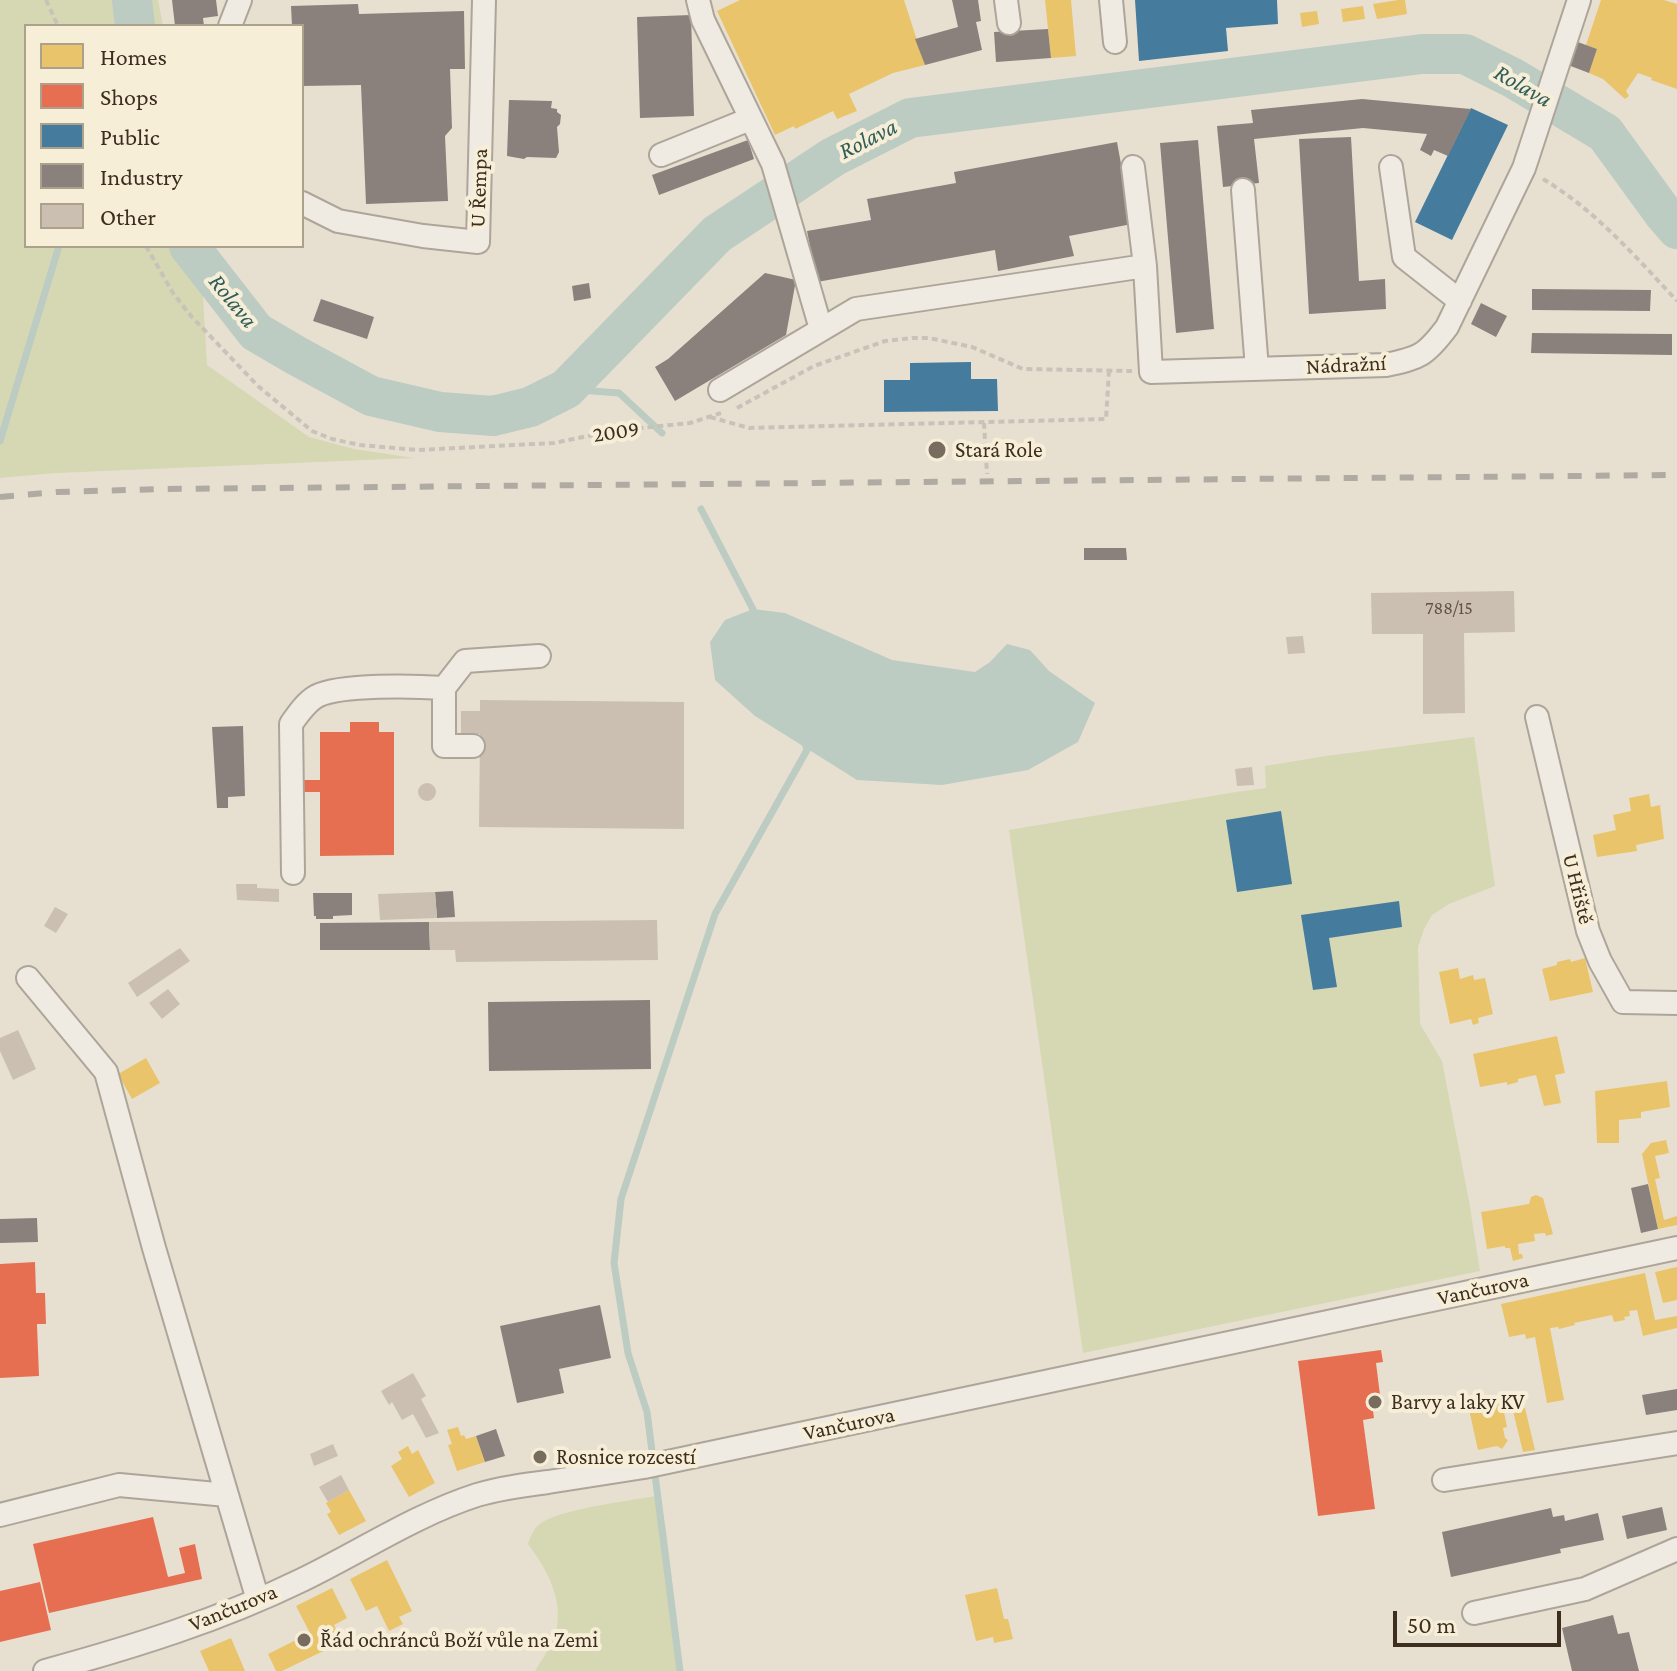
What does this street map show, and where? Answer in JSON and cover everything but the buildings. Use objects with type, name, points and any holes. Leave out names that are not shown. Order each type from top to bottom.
[{"type":"street","points":[[231,24],[240,0]]},
{"type":"street","name":"U Řempa","points":[[304,204],[338,221],[478,242],[484,0]]},
{"type":"street","points":[[698,0],[703,20],[773,164],[821,329]]},
{"type":"street","points":[[1006,0],[1009,23]]},
{"type":"street","points":[[1111,0],[1115,42]]},
{"type":"street","name":"Nádražní","points":[[1151,372],[1386,365],[1413,359],[1432,347],[1447,327],[1524,168],[1579,0]]},
{"type":"street","points":[[661,155],[750,119]]},
{"type":"street","points":[[1133,167],[1145,266],[1151,372]]},
{"type":"street","points":[[1391,167],[1404,257],[1460,301]]},
{"type":"street","points":[[1243,190],[1257,369]]},
{"type":"street","points":[[720,390],[856,309],[1145,266]]},
{"type":"street","points":[[473,746],[444,746],[444,688],[465,661],[539,656]]},
{"type":"street","points":[[293,873],[291,724],[300,712],[315,697],[331,692],[444,688]]},
{"type":"street","name":"U Hřiště","points":[[1537,717],[1588,931],[1600,961],[1623,1002],[1677,1003]]},
{"type":"street","points":[[28,978],[106,1072],[154,1248],[258,1600]]},
{"type":"street","name":"Vančurova","points":[[45,1671],[177,1631],[258,1600],[435,1512],[495,1490],[644,1467],[1677,1248]]},
{"type":"street","points":[[1444,1480],[1677,1443]]},
{"type":"street","points":[[0,1515],[119,1485],[227,1495]]},
{"type":"street","points":[[1474,1613],[1585,1589],[1677,1549]]},
{"type":"path","points":[[46,0],[57,24]]},
{"type":"path","points":[[1524,168],[1562,190],[1619,240],[1677,301]]},
{"type":"path","name":"2009","points":[[147,248],[173,293],[191,316],[258,386],[312,431],[332,439],[418,450],[554,443],[612,431],[690,423],[723,413]]},
{"type":"path","points":[[737,408],[814,366],[885,341],[912,338],[929,338],[972,347],[1023,369],[1151,372]]},
{"type":"path","points":[[710,417],[749,428],[1106,419],[1109,371]]},
{"type":"path","points":[[984,423],[987,474]]},
{"type":"green space","points":[[0,0],[158,0],[163,24],[24,24],[24,248],[200,248],[207,365],[309,437],[354,449],[414,458],[0,478]]},
{"type":"green space","points":[[1474,737],[1495,886],[1449,904],[1432,915],[1418,947],[1420,1024],[1442,1061],[1480,1271],[1083,1353],[1009,830],[1266,788],[1265,766]]},
{"type":"green space","points":[[660,1495],[683,1671],[535,1671],[556,1632],[558,1608],[552,1585],[528,1544],[534,1530],[541,1523],[565,1513]]},
{"type":"shaded area","points":[[753,609],[785,613],[892,660],[975,672],[1007,644],[1030,650],[1049,671],[1095,703],[1078,742],[1028,770],[942,785],[857,780],[755,716],[715,680],[710,642],[725,620]]},
{"type":"waterway","name":"Rolava","points":[[132,0],[135,24]]},
{"type":"waterway","name":"Rolava","points":[[191,248],[256,332],[297,356],[371,396],[440,412],[493,416],[530,407],[566,389],[717,234],[833,157],[910,118],[1422,54],[1465,54],[1513,78],[1605,133],[1677,229]]},
{"type":"waterway","points":[[0,441],[58,248]]},
{"type":"waterway","points":[[566,389],[619,393],[662,433]]},
{"type":"waterway","points":[[701,509],[757,617]]},
{"type":"waterway","points":[[680,1671],[647,1412],[628,1353],[614,1263],[621,1199],[715,914],[807,750],[805,743]]},
{"type":"railway","points":[[0,497],[163,489],[1677,475]]},
{"type":"place","name":"Stará Role","points":[[937,450]]},
{"type":"place","name":"Barvy a laky KV","points":[[1375,1402]]},
{"type":"place","name":"Rosnice rozcestí","points":[[540,1457]]},
{"type":"place","name":"Řád ochránců Boží vůle na Zemi","points":[[304,1640]]}]
